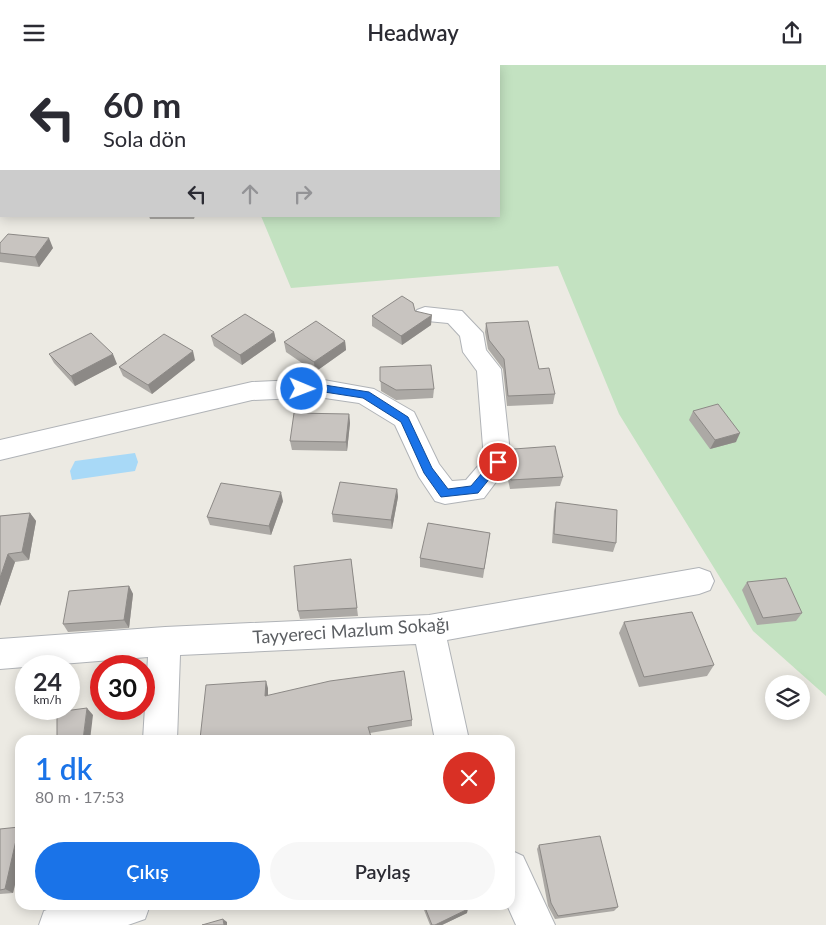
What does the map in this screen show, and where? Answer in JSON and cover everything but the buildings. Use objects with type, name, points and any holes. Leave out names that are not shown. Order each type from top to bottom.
[{"type":"street","points":[[0,450],[252,391],[318,387],[365,395],[405,419],[428,470],[445,493],[474,490],[498,462],[489,369],[475,352],[471,333],[454,316],[426,315]]},
{"type":"street","name":"Tayyereci Mazlum Sokağı","points":[[0,654],[165,641],[429,629],[699,581]]},
{"type":"street","points":[[429,629],[451,735]]},
{"type":"street","points":[[160,735],[165,641]]},
{"type":"street","points":[[515,880],[536,925]]},
{"type":"street","points":[[58,925],[113,910]]},
{"type":"green space","points":[[500,65],[826,65],[826,696],[810,682],[810,675],[802,675],[753,631],[619,414],[558,266],[291,288],[261,217],[500,217]]},
{"type":"water","points":[[135,453],[138,462],[135,471],[72,480],[70,471],[75,461]]},
{"type":"route","points":[[302,389],[318,387],[365,395],[405,419],[428,470],[445,493],[474,490],[498,462]]}]
